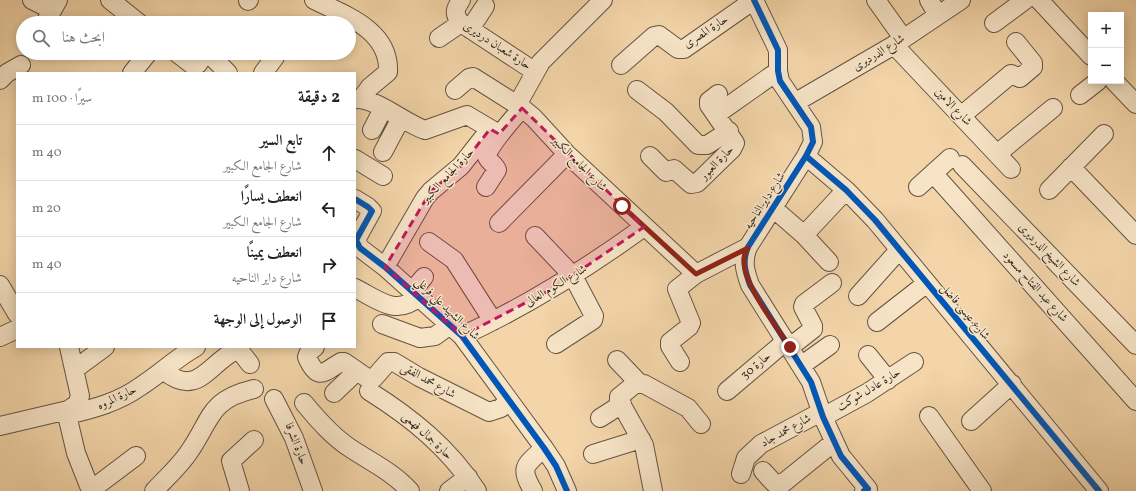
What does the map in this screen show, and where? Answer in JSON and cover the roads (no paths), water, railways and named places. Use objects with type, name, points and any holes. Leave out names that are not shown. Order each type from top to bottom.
[{"type":"street","points":[[32,0],[52,11]]},
{"type":"street","points":[[110,0],[130,16]]},
{"type":"street","points":[[314,0],[338,5],[352,16]]},
{"type":"street","name":"حارة شعبان درديرى","points":[[461,0],[455,9],[455,15],[465,26],[534,71]]},
{"type":"street","points":[[486,187],[497,170],[487,156],[495,132],[519,107],[534,71],[548,54],[603,0]]},
{"type":"street","name":"حارة المصرى","points":[[621,65],[654,36],[658,35],[678,49],[684,49],[754,0]]},
{"type":"street","name":"شارع داير الناحيه","points":[[754,0],[778,50],[778,71],[780,81],[785,91],[796,102],[811,127],[812,142],[806,156],[748,248],[744,258],[745,271],[750,285],[802,365],[811,382],[822,415],[834,442],[854,473],[868,490]]},
{"type":"street","name":"شارع الامين","points":[[876,0],[899,42],[961,116],[1011,169]]},
{"type":"street","points":[[929,0],[938,15]]},
{"type":"street","name":"شارع الدرديرى","points":[[796,102],[899,42],[961,0]]},
{"type":"street","points":[[994,23],[1025,0]]},
{"type":"street","points":[[1039,0],[1088,53]]},
{"type":"street","points":[[439,38],[465,26],[484,6]]},
{"type":"street","points":[[356,19],[369,29],[379,40],[385,53],[388,72],[358,99],[383,109],[425,130],[467,115],[495,132]]},
{"type":"street","points":[[961,116],[1011,74],[1020,78],[1033,67],[1033,63],[1016,42]]},
{"type":"street","points":[[133,72],[142,60]]},
{"type":"street","points":[[186,60],[194,66],[201,60]]},
{"type":"street","points":[[215,60],[227,72]]},
{"type":"street","points":[[264,72],[273,60]]},
{"type":"street","points":[[0,80],[7,73],[23,64]]},
{"type":"street","points":[[716,114],[778,71]]},
{"type":"street","name":"شارع الجامع الكبير","points":[[455,90],[468,78],[473,77],[519,107],[544,128],[567,154],[696,274]]},
{"type":"street","points":[[1080,95],[1094,84]]},
{"type":"street","points":[[1117,84],[1136,104]]},
{"type":"street","name":"حارة العبور","points":[[636,90],[654,101],[698,145],[707,145],[729,131]]},
{"type":"street","name":"حارة العبور","points":[[650,156],[666,172],[674,168],[691,184],[695,184],[734,146],[735,140],[708,102],[718,94]]},
{"type":"street","points":[[997,154],[1053,108]]},
{"type":"street","points":[[372,130],[383,109]]},
{"type":"street","points":[[383,152],[401,118]]},
{"type":"street","name":"حارة الجامع الكبير","points":[[385,267],[425,198],[431,191],[461,166],[495,132]]},
{"type":"street","points":[[1049,190],[1104,134]]},
{"type":"street","points":[[499,223],[567,154]]},
{"type":"street","name":"شارع عيسى فاضل","points":[[806,156],[846,190],[874,220],[1012,384],[1099,491]]},
{"type":"street","points":[[356,160],[383,176]]},
{"type":"street","name":"شارع الشيخ الدرديرى","points":[[933,173],[956,162],[1136,345]]},
{"type":"street","points":[[1071,167],[1136,235]]},
{"type":"street","points":[[918,187],[933,173]]},
{"type":"street","name":"شارع عبد الفتاح مسعود","points":[[933,173],[1136,401]]},
{"type":"street","points":[[804,235],[846,190]]},
{"type":"street","name":"شارع الشهيد علي فرغلي","points":[[356,200],[372,211],[356,240],[357,246],[385,267],[456,330],[544,448],[556,466],[567,491]]},
{"type":"street","points":[[773,208],[804,235],[829,262]]},
{"type":"street","name":"شارع الكوم العالى","points":[[382,324],[420,338],[435,336],[493,321],[573,276],[644,227]]},
{"type":"street","points":[[535,236],[573,276],[592,312],[593,320],[556,344]]},
{"type":"street","points":[[429,242],[445,252],[456,264],[493,321]]},
{"type":"street","points":[[680,362],[670,346],[670,342],[689,327],[691,323],[677,289],[696,274],[748,248]]},
{"type":"street","points":[[858,296],[899,250]]},
{"type":"street","points":[[356,289],[390,306],[397,307],[410,304],[424,277]]},
{"type":"street","name":"حارة 30","points":[[727,391],[788,344],[813,329],[813,326],[802,307],[832,283]]},
{"type":"street","points":[[877,322],[927,283]]},
{"type":"street","points":[[0,285],[16,312]]},
{"type":"street","points":[[0,337],[16,329]]},
{"type":"street","points":[[802,365],[830,345]]},
{"type":"street","points":[[69,348],[80,396],[77,404],[67,413],[76,453],[91,490],[136,456]]},
{"type":"street","points":[[75,369],[104,348]]},
{"type":"street","name":"حارة المروه","points":[[0,426],[67,413],[91,410],[117,400],[141,387],[195,348]]},
{"type":"street","name":"شارع محمد الفقى","points":[[314,348],[309,352],[307,358],[318,372],[325,373],[341,362],[347,364],[370,380],[374,378],[388,362],[394,362],[419,377],[489,412],[495,411],[509,400]]},
{"type":"street","points":[[163,370],[178,381],[198,379],[236,350],[240,351],[250,364]]},
{"type":"street","points":[[868,355],[888,380]]},
{"type":"street","points":[[617,360],[640,383],[688,408],[701,424]]},
{"type":"street","name":"حارة عادل شوكت","points":[[822,415],[888,380],[914,362]]},
{"type":"street","points":[[334,393],[357,371]]},
{"type":"street","points":[[640,383],[635,384],[619,397],[641,439],[646,452],[653,491]]},
{"type":"street","points":[[971,421],[1012,384]]},
{"type":"street","points":[[154,491],[190,452],[211,413],[223,401],[238,393],[254,389]]},
{"type":"street","name":"حارة جمال فهمى","points":[[369,391],[397,409],[423,429],[447,452],[472,484]]},
{"type":"street","name":"حارة الشرفا","points":[[274,399],[294,438],[313,491]]},
{"type":"street","points":[[304,403],[320,422],[337,438],[390,472],[410,491]]},
{"type":"street","points":[[600,418],[622,404]]},
{"type":"street","name":"شارع محمد جاد","points":[[741,474],[746,458],[761,444],[822,415]]},
{"type":"street","points":[[929,416],[982,491]]},
{"type":"street","points":[[593,454],[641,439]]},
{"type":"street","points":[[240,491],[231,462],[254,440]]},
{"type":"street","points":[[763,471],[774,483],[782,484],[834,442]]},
{"type":"street","points":[[533,491],[525,476],[525,470],[527,464],[544,448]]},
{"type":"street","points":[[449,491],[472,484]]}]
